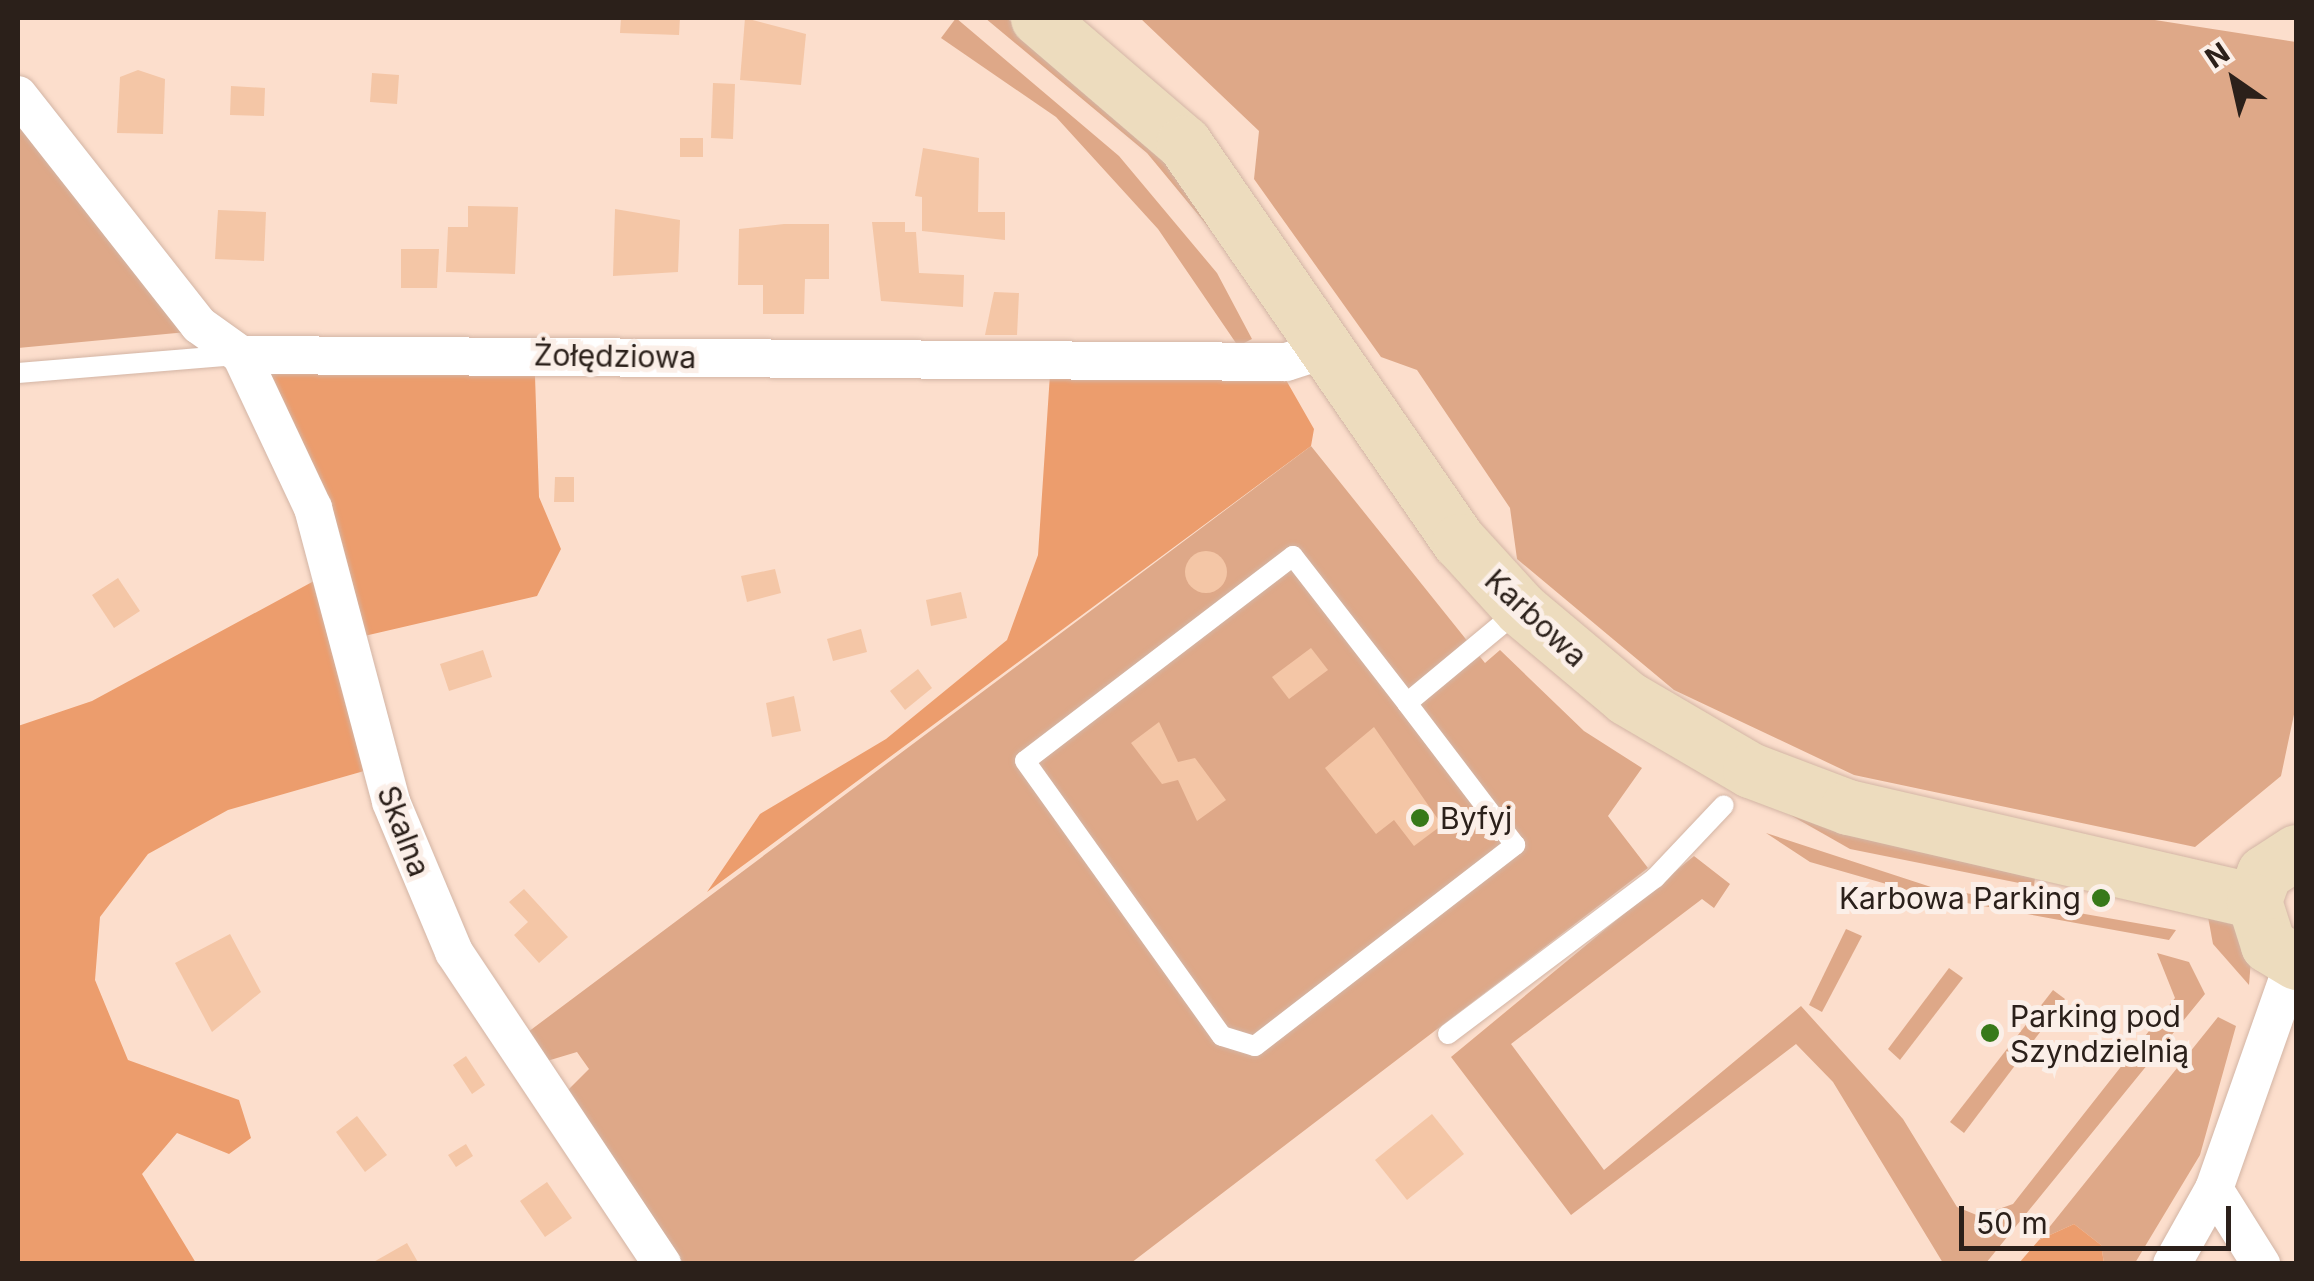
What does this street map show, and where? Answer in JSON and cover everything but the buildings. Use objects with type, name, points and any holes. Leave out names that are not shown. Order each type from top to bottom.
[{"type":"street","name":"Karbowa","points":[[1038,18],[1184,143],[1330,348],[1424,492],[1521,609],[1627,698],[1796,789],[2254,901]]},
{"type":"street","points":[[18,94],[199,325],[241,355]]},
{"type":"street","name":"Żołędziowa","points":[[241,355],[1286,362],[1330,348]]},
{"type":"street","name":"Skalna","points":[[241,355],[313,508],[391,802],[454,952],[662,1264]]},
{"type":"street","points":[[2172,1264],[2214,1190],[2295,962],[2268,945],[2254,901],[2264,873],[2296,852]]},
{"type":"street","points":[[2214,1190],[2260,1264]]},
{"type":"lane","points":[[18,372],[241,355]]},
{"type":"lane","points":[[1292,556],[1407,703],[1515,845],[1255,1046],[1222,1036],[1025,761],[1292,556]]},
{"type":"lane","points":[[1407,703],[1521,609]]},
{"type":"lane","points":[[1448,1034],[1655,878],[1724,806]]},
{"type":"shaded area","points":[[956,18],[1119,156],[1217,273],[1252,339],[1238,346],[1158,229],[1056,117],[941,38]]},
{"type":"shaded area","points":[[985,18],[1006,18],[1048,46],[1139,122],[1215,235],[1147,153]]},
{"type":"shaded area","points":[[1140,18],[2142,18],[2296,42],[2296,705],[2281,776],[2195,847],[1854,775],[1674,690],[1517,559],[1510,508],[1417,370],[1381,357],[1254,179],[1259,131]]},
{"type":"shaded area","points":[[18,123],[187,332],[18,348]]},
{"type":"shaded area","points":[[275,367],[535,376],[539,497],[561,549],[537,596],[360,637],[268,384]]},
{"type":"shaded area","points":[[1282,373],[1314,429],[1311,446],[707,892],[760,814],[886,739],[1007,640],[1038,555],[1050,374]]},
{"type":"shaded area","points":[[1311,446],[1485,663],[1500,650],[1584,731],[1642,768],[1608,816],[1648,868],[1131,1263],[683,1263],[567,1091],[589,1069],[577,1052],[547,1061],[528,1032]]},
{"type":"shaded area","points":[[325,575],[371,769],[228,810],[148,854],[100,917],[95,980],[128,1060],[239,1100],[251,1138],[229,1154],[177,1133],[142,1174],[196,1263],[18,1263],[18,726],[92,701]]},
{"type":"shaded area","points":[[1771,804],[2036,870],[2034,886],[1850,849]]},
{"type":"shaded area","points":[[1766,833],[1931,887],[2176,930],[2169,940],[1928,896],[1810,862]]},
{"type":"shaded area","points":[[1694,856],[1730,884],[1714,908],[1702,899],[1511,1044],[1604,1170],[1801,1006],[1903,1119],[1957,1207],[1979,1216],[2013,1204],[2175,998],[2157,953],[2189,962],[2205,994],[1986,1263],[1943,1263],[1833,1082],[1796,1044],[1571,1215],[1451,1057]]},
{"type":"shaded area","points":[[2206,906],[2229,916],[2251,959],[2249,985],[2213,944]]},
{"type":"shaded area","points":[[1846,929],[1862,936],[1822,1012],[1809,1005]]},
{"type":"shaded area","points":[[1949,968],[1963,978],[1900,1060],[1888,1049]]},
{"type":"shaded area","points":[[2053,990],[2065,999],[1964,1133],[1950,1122]]},
{"type":"shaded area","points":[[2218,1017],[2236,1026],[2200,1155],[2135,1263],[2104,1263],[2101,1245],[2074,1224],[2039,1240]]},
{"type":"shaded area","points":[[2074,1224],[2101,1245],[2104,1263],[2019,1263],[2039,1240]]},
{"type":"place","name":"Byfyj","points":[[1420,818]]},
{"type":"place","name":"Karbowa Parking","points":[[2101,898]]},
{"type":"place","name":"Parking pod Szyndzielnią","points":[[1990,1033]]}]
